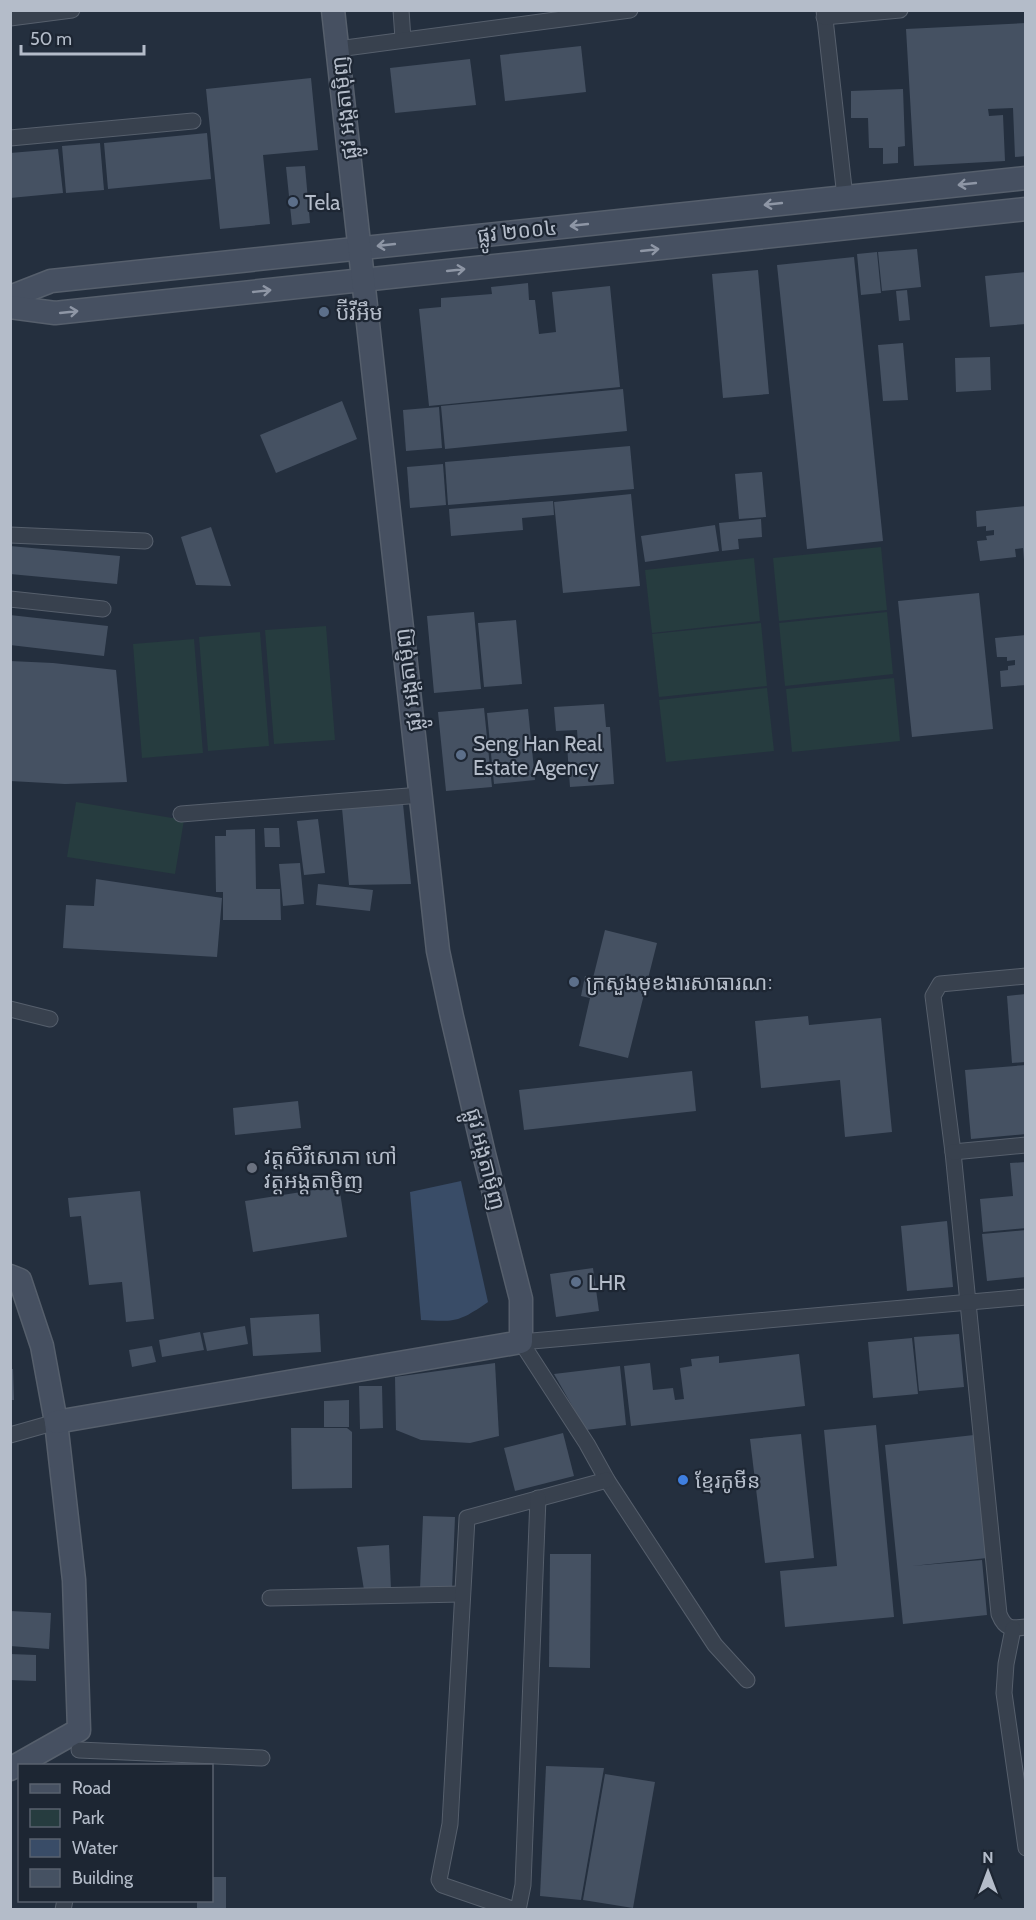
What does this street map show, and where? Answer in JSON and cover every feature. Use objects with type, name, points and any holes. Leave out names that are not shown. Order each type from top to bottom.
[{"type":"street","points":[[10,18],[72,10]]},
{"type":"street","name":"ផ្លូវ អង្តតាម៉ិញ","points":[[333,10],[438,951],[465,1074],[521,1299],[522,1342]]},
{"type":"street","points":[[401,10],[403,39]]},
{"type":"street","points":[[338,49],[630,10]]},
{"type":"street","points":[[845,197],[824,14],[900,10]]},
{"type":"street","points":[[10,138],[193,121]]},
{"type":"street","name":"ផ្លូវ ២០០៤","points":[[10,297],[51,281],[1026,178]]},
{"type":"street","name":"ផ្លូវ ២០០៤","points":[[10,307],[55,313],[1026,209]]},
{"type":"street","points":[[10,535],[145,542]]},
{"type":"street","points":[[10,599],[103,609]]},
{"type":"street","points":[[181,814],[421,795]]},
{"type":"street","points":[[1026,976],[940,984],[933,996],[953,1152],[999,1614],[1003,1623],[1019,1628],[1006,1664],[1004,1693],[1026,1848]]},
{"type":"street","points":[[10,1010],[50,1020]]},
{"type":"street","points":[[953,1152],[1026,1145]]},
{"type":"street","points":[[10,1276],[20,1280],[42,1346],[57,1422],[74,1580],[78,1764]]},
{"type":"street","points":[[10,1435],[57,1422],[522,1342],[1026,1297]]},
{"type":"street","points":[[522,1342],[587,1444],[607,1480],[715,1645],[747,1680]]},
{"type":"street","points":[[538,1498],[523,1885],[516,1910],[442,1885],[439,1880],[450,1824],[467,1518],[538,1498],[607,1480]]},
{"type":"street","points":[[270,1598],[462,1594]]},
{"type":"street","points":[[22,1764],[79,1740],[262,1758]]},
{"type":"green space","points":[[881,547],[887,610],[779,621],[773,558]]},
{"type":"green space","points":[[754,558],[760,621],[652,633],[645,570]]},
{"type":"green space","points":[[887,612],[893,674],[785,686],[779,623]]},
{"type":"green space","points":[[761,623],[767,686],[659,697],[652,634]]},
{"type":"green space","points":[[326,626],[335,740],[274,744],[265,630]]},
{"type":"green space","points":[[260,632],[269,746],[208,751],[199,637]]},
{"type":"green space","points":[[194,639],[203,753],[142,758],[133,644]]},
{"type":"green space","points":[[894,678],[900,741],[792,752],[786,689]]},
{"type":"green space","points":[[767,688],[774,751],[666,762],[659,700]]},
{"type":"green space","points":[[76,802],[184,820],[175,874],[67,857]]},
{"type":"water","points":[[461,1181],[488,1302],[470,1314],[457,1319],[421,1320],[410,1192]]},
{"type":"building","points":[[1026,23],[1026,156],[1015,157],[1013,108],[988,109],[989,116],[1003,115],[1005,161],[914,166],[906,29]]},
{"type":"building","points":[[581,46],[586,92],[505,101],[500,55]]},
{"type":"building","points":[[470,59],[476,105],[395,113],[390,68]]},
{"type":"building","points":[[311,78],[318,150],[263,155],[270,224],[220,229],[206,89]]},
{"type":"building","points":[[903,89],[905,146],[898,147],[898,163],[883,164],[883,148],[869,148],[868,118],[851,118],[851,91]]},
{"type":"building","points":[[207,133],[211,179],[108,189],[104,143]]},
{"type":"building","points":[[100,143],[104,190],[66,193],[62,146]]},
{"type":"building","points":[[58,149],[63,193],[10,198],[10,153]]},
{"type":"building","points":[[305,166],[310,223],[292,225],[286,167]]},
{"type":"building","points":[[917,249],[921,287],[882,291],[878,252]]},
{"type":"building","points":[[877,252],[881,293],[861,295],[857,254]]},
{"type":"building","points":[[854,257],[883,541],[807,549],[777,265]]},
{"type":"building","points":[[758,270],[769,394],[723,398],[712,274]]},
{"type":"building","points":[[1026,272],[1026,324],[990,327],[985,276]]},
{"type":"building","points":[[528,283],[529,300],[535,300],[539,334],[556,332],[552,292],[610,286],[620,387],[429,406],[419,309],[441,307],[441,298],[492,294],[491,287]]},
{"type":"building","points":[[907,290],[910,320],[899,321],[896,291]]},
{"type":"building","points":[[903,343],[908,400],[883,401],[878,345]]},
{"type":"building","points":[[990,357],[991,390],[956,392],[955,358]]},
{"type":"building","points":[[623,389],[627,431],[445,449],[441,406]]},
{"type":"building","points":[[342,401],[357,439],[276,473],[260,435]]},
{"type":"building","points":[[439,407],[442,448],[406,451],[403,410]]},
{"type":"building","points":[[630,446],[634,489],[448,505],[445,462]]},
{"type":"building","points":[[443,464],[446,505],[410,508],[407,467]]},
{"type":"building","points":[[762,472],[766,517],[739,519],[735,474]]},
{"type":"building","points":[[631,494],[640,586],[563,593],[554,502]]},
{"type":"building","points":[[553,501],[554,515],[522,518],[523,530],[451,536],[449,509]]},
{"type":"building","points":[[1026,506],[1026,560],[1024,560],[1023,548],[1015,549],[1016,557],[980,561],[977,541],[987,540],[986,536],[994,535],[994,530],[986,531],[986,526],[977,527],[976,511]]},
{"type":"building","points":[[761,519],[762,537],[738,539],[739,549],[722,551],[719,523]]},
{"type":"building","points":[[715,525],[719,551],[645,562],[641,536]]},
{"type":"building","points":[[211,527],[231,586],[196,585],[181,537]]},
{"type":"building","points":[[10,546],[120,556],[117,584],[10,574]]},
{"type":"building","points":[[979,593],[993,729],[912,737],[898,601]]},
{"type":"building","points":[[474,612],[481,689],[434,693],[427,616]]},
{"type":"building","points":[[10,615],[108,626],[104,656],[10,645]]},
{"type":"building","points":[[516,620],[522,684],[484,687],[478,623]]},
{"type":"building","points":[[1026,635],[1026,685],[1001,687],[1000,671],[1008,670],[1008,666],[1015,665],[1015,660],[1007,661],[1007,657],[997,657],[995,638]]},
{"type":"building","points":[[10,661],[116,670],[127,782],[65,784],[10,781]]},
{"type":"building","points":[[604,704],[606,727],[610,727],[614,784],[570,787],[567,745],[578,744],[577,730],[556,731],[554,707]]},
{"type":"building","points":[[484,708],[492,787],[446,791],[438,712]]},
{"type":"building","points":[[528,709],[535,780],[494,784],[487,713]]},
{"type":"building","points":[[403,804],[411,884],[349,885],[342,808]]},
{"type":"building","points":[[318,819],[325,873],[304,875],[297,821]]},
{"type":"building","points":[[264,828],[279,828],[280,847],[265,847]]},
{"type":"building","points":[[255,829],[256,889],[280,889],[281,920],[223,920],[223,892],[216,892],[215,836],[226,836],[226,830]]},
{"type":"building","points":[[300,863],[304,904],[283,906],[279,864]]},
{"type":"building","points":[[96,879],[222,898],[217,957],[63,948],[66,905],[94,906]]},
{"type":"building","points":[[318,884],[373,890],[370,911],[316,905]]},
{"type":"building","name":"ក្រសួងមុខងារសាធារណៈ","points":[[605,930],[657,943],[628,1058],[579,1046],[590,998],[581,996],[585,976],[593,978]]},
{"type":"building","points":[[1026,994],[1026,1062],[1012,1063],[1007,996]]},
{"type":"building","points":[[808,1016],[809,1025],[881,1018],[892,1132],[845,1137],[840,1080],[761,1088],[755,1021]]},
{"type":"building","points":[[1026,1065],[1026,1134],[971,1139],[965,1070]]},
{"type":"building","points":[[692,1071],[696,1111],[524,1130],[519,1090]]},
{"type":"building","points":[[298,1101],[301,1128],[235,1135],[233,1108]]},
{"type":"building","points":[[1026,1162],[1026,1228],[983,1232],[980,1199],[1013,1196],[1010,1163]]},
{"type":"building","points":[[339,1186],[347,1237],[253,1252],[245,1201]]},
{"type":"building","points":[[140,1191],[154,1319],[126,1322],[122,1282],[89,1285],[81,1216],[70,1217],[68,1198]]},
{"type":"building","points":[[947,1221],[953,1287],[907,1291],[901,1226]]},
{"type":"building","points":[[1026,1230],[1026,1277],[987,1281],[982,1234]]},
{"type":"building","points":[[593,1268],[599,1311],[556,1317],[550,1274]]},
{"type":"building","points":[[319,1314],[321,1352],[253,1356],[250,1318]]},
{"type":"building","points":[[245,1326],[248,1344],[207,1351],[203,1333]]},
{"type":"building","points":[[200,1332],[204,1350],[162,1357],[159,1340]]},
{"type":"building","points":[[959,1334],[964,1387],[919,1391],[914,1337]]},
{"type":"building","points":[[912,1338],[918,1394],[873,1398],[868,1342]]},
{"type":"building","points":[[152,1346],[156,1362],[132,1367],[129,1350]]},
{"type":"building","points":[[799,1354],[805,1406],[631,1426],[624,1366],[650,1363],[653,1390],[673,1388],[675,1400],[684,1399],[680,1368],[692,1366],[691,1359],[719,1356],[719,1363]]},
{"type":"building","points":[[495,1363],[499,1436],[470,1443],[421,1440],[396,1430],[395,1377]]},
{"type":"building","points":[[620,1366],[626,1425],[586,1430],[554,1374]]},
{"type":"building","points":[[10,1369],[13,1369],[14,1400],[10,1400]]},
{"type":"building","points":[[359,1386],[382,1386],[383,1428],[360,1429]]},
{"type":"building","points":[[349,1400],[349,1427],[324,1427],[324,1401]]},
{"type":"building","points":[[876,1425],[894,1617],[785,1627],[780,1571],[837,1566],[824,1430]]},
{"type":"building","points":[[291,1428],[347,1428],[352,1432],[352,1488],[292,1489]]},
{"type":"building","points":[[563,1433],[574,1476],[515,1491],[504,1448]]},
{"type":"building","points":[[801,1434],[814,1558],[765,1563],[750,1439]]},
{"type":"building","points":[[974,1435],[987,1558],[912,1566],[982,1560],[987,1615],[903,1624],[885,1445]]},
{"type":"building","points":[[423,1516],[455,1517],[452,1590],[420,1589]]},
{"type":"building","points":[[389,1545],[391,1589],[364,1590],[357,1547]]},
{"type":"building","points":[[550,1554],[591,1554],[590,1668],[549,1667]]},
{"type":"building","points":[[10,1611],[51,1613],[49,1649],[10,1646]]},
{"type":"building","points":[[10,1654],[36,1655],[36,1681],[10,1680]]},
{"type":"building","points":[[546,1766],[604,1768],[581,1900],[540,1896]]},
{"type":"building","points":[[605,1774],[655,1782],[633,1908],[583,1900]]},
{"type":"building","points":[[213,1877],[226,1877],[226,1910],[197,1910],[197,1902],[213,1902]]},
{"type":"place","name":"Tela","points":[[293,202]]},
{"type":"place","name":"ប៊ីវីអឹម","points":[[324,312]]},
{"type":"place","name":"Seng Han Real Estate Agency","points":[[461,755]]},
{"type":"place","name":"ក្រសួងមុខងារសាធារណៈ","points":[[574,982]]},
{"type":"place","name":"វត្តសិរីសោភា ហៅ វត្តអង្តតាម៉ិញ","points":[[252,1168]]},
{"type":"place","name":"LHR","points":[[576,1282]]},
{"type":"place","name":"ខ្មែរកូមីន","points":[[683,1480]]}]
